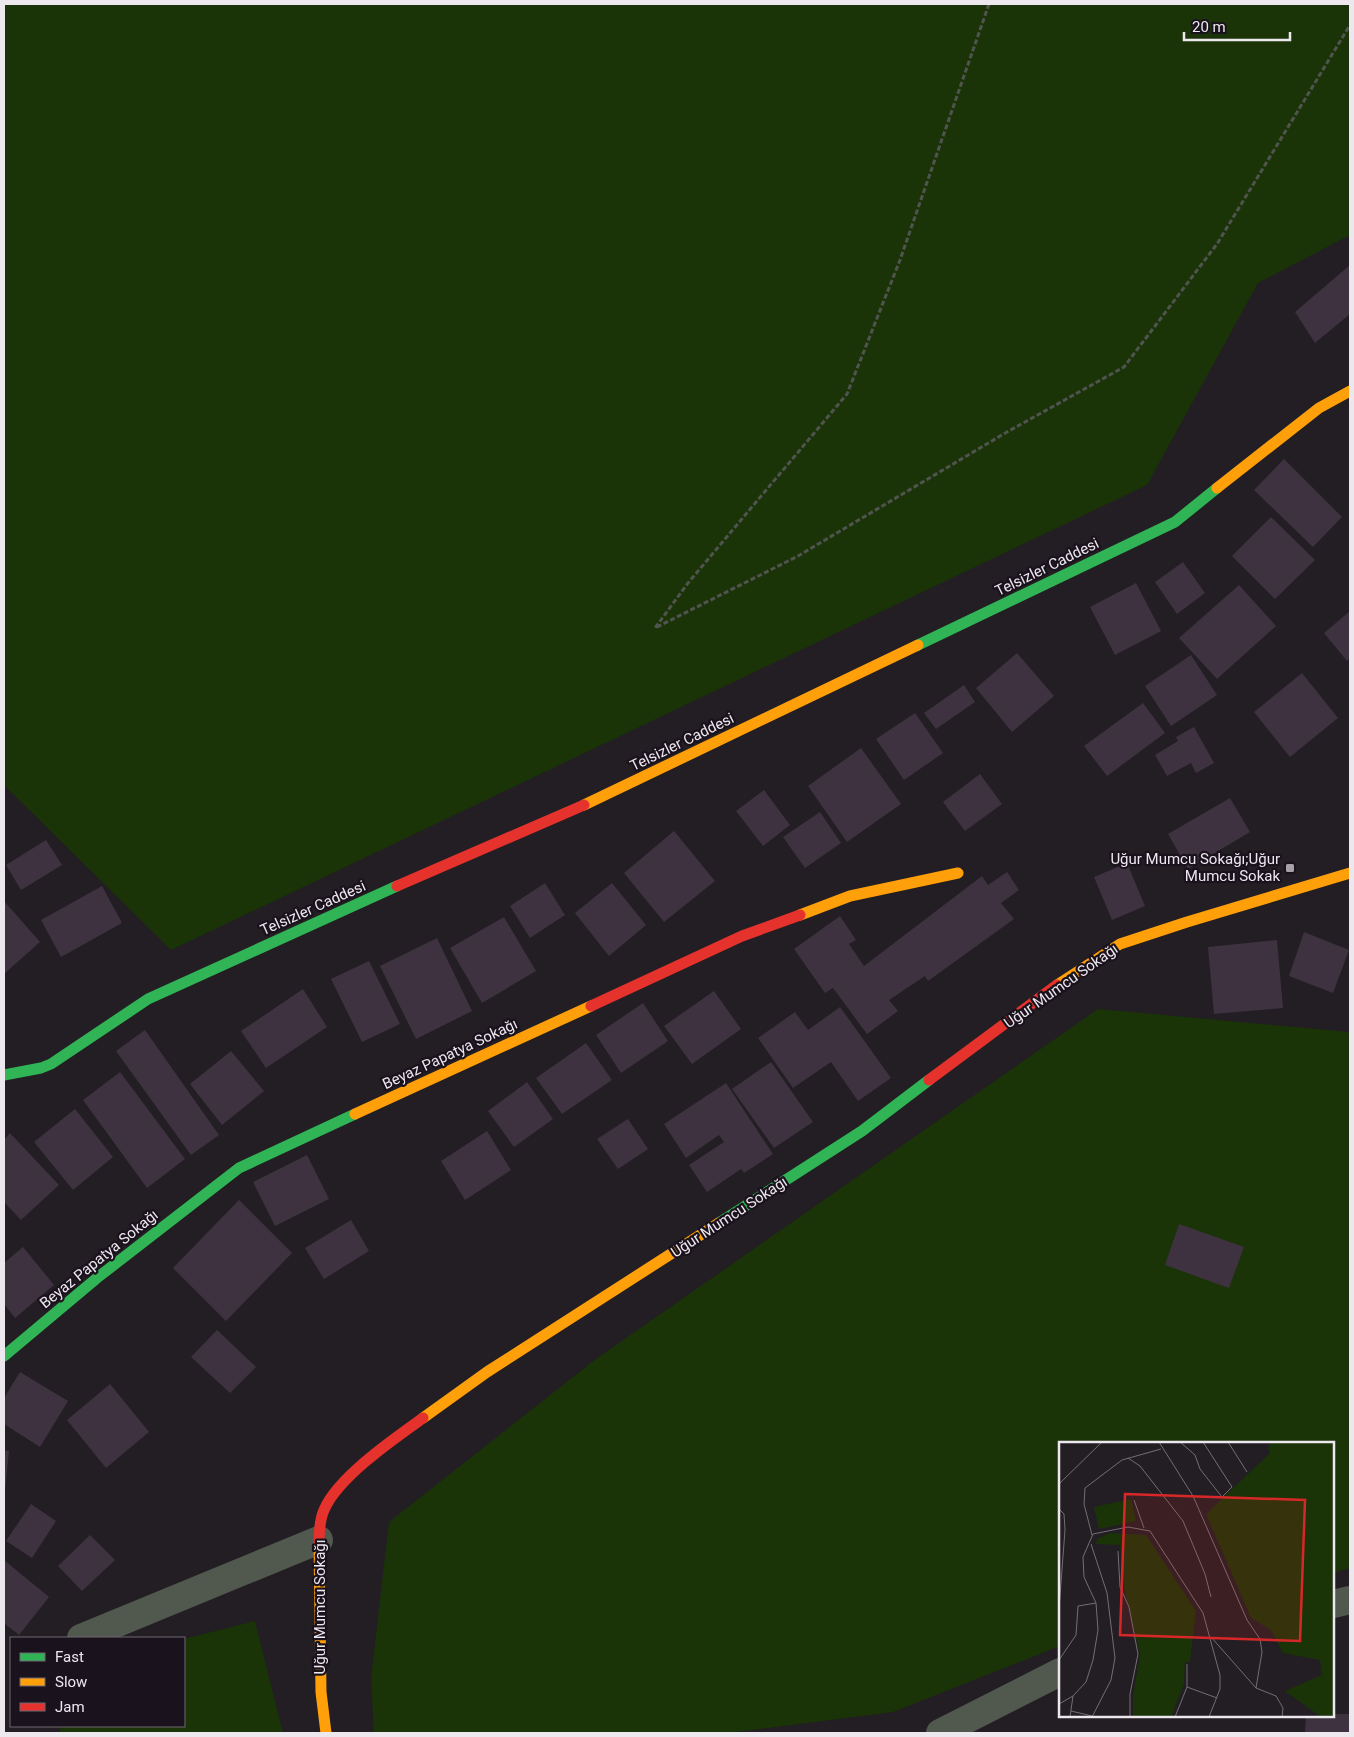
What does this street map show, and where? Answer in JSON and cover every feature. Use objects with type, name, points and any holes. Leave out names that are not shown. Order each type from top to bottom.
[{"type":"street","name":"Telsizler Caddesi","points":[[4,1076],[51,1064],[148,999],[350,907],[594,800],[1175,522],[1319,408],[1350,391]]},
{"type":"street","name":"Uğur Mumcu Sokağı","points":[[326,1733],[321,1692],[319,1540],[324,1510],[349,1477],[381,1448],[487,1372],[862,1131],[1058,984],[1120,944],[1338,877],[1350,858]]},
{"type":"street","name":"Beyaz Papatya Sokağı","points":[[4,1356],[97,1278],[239,1168],[742,936],[850,896],[958,873]]},
{"type":"street","points":[[83,1637],[319,1540]]},
{"type":"street","points":[[1334,1604],[1350,1600]]},
{"type":"street","points":[[940,1733],[1059,1673]]},
{"type":"path","points":[[989,4],[900,260],[847,394],[688,584],[655,628],[798,556],[1006,432],[1124,367],[1217,244],[1350,25]]},
{"type":"green space","points":[[4,4],[1350,4],[1350,235],[1258,283],[1147,485],[171,950],[4,785]]},
{"type":"green space","points":[[1098,1009],[1350,1032],[1350,1568],[1334,1573],[1334,1442],[1059,1442],[1059,1646],[893,1712],[728,1733],[374,1733],[371,1678],[389,1522],[596,1359]]},
{"type":"green space","points":[[255,1621],[283,1733],[61,1733],[59,1727],[185,1727],[185,1639]]},
{"type":"building","points":[[1350,265],[1350,314],[1315,343],[1295,312]]},
{"type":"building","points":[[1284,459],[1342,517],[1313,547],[1254,490]]},
{"type":"building","points":[[1271,517],[1315,560],[1275,599],[1232,556]]},
{"type":"building","points":[[1183,562],[1205,593],[1177,614],[1155,582]]},
{"type":"building","points":[[1136,583],[1161,631],[1115,655],[1090,607]]},
{"type":"building","points":[[1239,585],[1276,626],[1217,679],[1179,638]]},
{"type":"building","points":[[1350,611],[1350,658],[1347,661],[1324,633]]},
{"type":"building","points":[[1017,653],[1054,696],[1012,732],[976,688]]},
{"type":"building","points":[[1191,655],[1217,695],[1171,726],[1145,686]]},
{"type":"building","points":[[1302,673],[1338,718],[1290,757],[1254,712]]},
{"type":"building","points":[[964,685],[975,702],[936,729],[924,713]]},
{"type":"building","points":[[1143,703],[1165,733],[1107,776],[1084,746]]},
{"type":"building","points":[[915,713],[943,753],[904,780],[876,739]]},
{"type":"building","points":[[1194,727],[1214,763],[1196,773],[1191,763],[1167,776],[1155,755],[1178,741],[1176,737]]},
{"type":"building","points":[[861,748],[901,804],[847,842],[808,786]]},
{"type":"building","points":[[980,774],[1002,804],[965,831],[943,802]]},
{"type":"building","points":[[764,790],[790,825],[763,846],[736,811]]},
{"type":"building","points":[[1230,798],[1250,832],[1188,869],[1168,834]]},
{"type":"building","points":[[820,812],[841,843],[805,868],[783,837]]},
{"type":"building","points":[[674,831],[715,881],[664,922],[624,873]]},
{"type":"building","points":[[46,840],[62,865],[21,890],[6,865]]},
{"type":"building","points":[[1127,863],[1145,906],[1112,920],[1094,877]]},
{"type":"building","points":[[1007,872],[1019,890],[1001,903],[1014,919],[928,981],[925,976],[889,1000],[898,1011],[867,1034],[833,988],[825,993],[794,949],[840,916],[856,940],[849,944],[864,966],[982,876],[988,885]]},
{"type":"building","points":[[545,883],[565,915],[530,938],[510,906]]},
{"type":"building","points":[[612,883],[646,925],[609,956],[575,913]]},
{"type":"building","points":[[102,886],[122,923],[61,957],[41,920]]},
{"type":"building","points":[[4,901],[40,942],[4,974]]},
{"type":"building","points":[[504,917],[536,971],[482,1003],[450,948]]},
{"type":"building","points":[[1304,932],[1349,950],[1333,993],[1289,976]]},
{"type":"building","points":[[437,938],[472,1011],[416,1039],[380,966]]},
{"type":"building","points":[[1277,940],[1283,1008],[1214,1014],[1208,947]]},
{"type":"building","points":[[369,961],[400,1024],[362,1042],[331,979]]},
{"type":"building","points":[[303,989],[327,1027],[266,1068],[241,1031]]},
{"type":"building","points":[[714,991],[741,1029],[692,1064],[664,1026]]},
{"type":"building","points":[[643,1003],[668,1041],[621,1073],[596,1035]]},
{"type":"building","points":[[840,1007],[891,1078],[858,1101],[831,1062],[793,1088],[758,1038],[795,1012],[808,1030]]},
{"type":"building","points":[[145,1030],[219,1135],[191,1155],[116,1051]]},
{"type":"building","points":[[586,1043],[612,1080],[562,1114],[536,1078]]},
{"type":"building","points":[[231,1051],[264,1091],[222,1125],[190,1084]]},
{"type":"building","points":[[771,1062],[813,1122],[774,1148],[732,1089]]},
{"type":"building","points":[[120,1072],[185,1159],[147,1188],[83,1100]]},
{"type":"building","points":[[527,1082],[553,1119],[514,1147],[488,1111]]},
{"type":"building","points":[[726,1083],[773,1154],[744,1173],[741,1169],[707,1192],[689,1165],[724,1142],[719,1135],[686,1158],[664,1124]]},
{"type":"building","points":[[75,1109],[113,1157],[73,1190],[34,1142]]},
{"type":"building","points":[[628,1119],[648,1149],[618,1169],[597,1139]]},
{"type":"building","points":[[487,1131],[511,1170],[465,1200],[441,1161]]},
{"type":"building","points":[[10,1133],[59,1185],[21,1220],[4,1202],[4,1140]]},
{"type":"building","points":[[307,1155],[329,1199],[275,1226],[253,1182]]},
{"type":"building","points":[[239,1200],[292,1253],[226,1321],[173,1268]]},
{"type":"building","points":[[351,1220],[369,1251],[324,1279],[305,1248]]},
{"type":"building","points":[[1179,1224],[1244,1247],[1229,1288],[1165,1265]]},
{"type":"building","points":[[23,1247],[54,1285],[15,1318],[4,1304],[4,1263]]},
{"type":"building","points":[[217,1330],[256,1367],[230,1393],[191,1357]]},
{"type":"building","points":[[20,1372],[68,1401],[40,1447],[4,1424],[4,1398]]},
{"type":"building","points":[[110,1384],[149,1432],[106,1468],[67,1420]]},
{"type":"building","points":[[4,1450],[9,1451],[5,1490],[4,1490]]},
{"type":"building","points":[[31,1504],[56,1521],[32,1558],[6,1541]]},
{"type":"building","points":[[90,1535],[115,1560],[82,1591],[58,1566]]},
{"type":"building","points":[[4,1560],[49,1597],[19,1635],[4,1623]]},
{"type":"building","points":[[1334,1714],[1350,1714],[1350,1733],[1305,1733],[1306,1717],[1334,1717]]},
{"type":"traffic: fast","points":[[918,645],[1175,522],[1217,488]]},
{"type":"traffic: fast","points":[[4,1075],[41,1068],[51,1064],[148,999],[397,886]]},
{"type":"traffic: fast","points":[[719,1223],[862,1131],[929,1080]]},
{"type":"traffic: fast","points":[[4,1356],[97,1278],[239,1168],[355,1114]]},
{"type":"traffic: slow","points":[[1217,488],[1319,408],[1350,391]]},
{"type":"traffic: slow","points":[[584,805],[918,645]]},
{"type":"traffic: slow","points":[[800,915],[850,896],[958,873]]},
{"type":"traffic: slow","points":[[1057,985],[1120,944],[1350,873]]},
{"type":"traffic: slow","points":[[355,1114],[591,1006]]},
{"type":"traffic: slow","points":[[423,1418],[487,1372],[719,1223]]},
{"type":"traffic: slow","points":[[319,1544],[321,1692],[326,1733]]},
{"type":"traffic: jam","points":[[397,886],[584,805]]},
{"type":"traffic: jam","points":[[591,1006],[742,936],[800,915]]},
{"type":"traffic: jam","points":[[929,1080],[1057,985]]},
{"type":"traffic: jam","points":[[319,1544],[324,1510],[331,1497],[368,1459],[423,1418]]},
{"type":"place","name":"Uğur Mumcu Sokağı;Uğur Mumcu Sokak","points":[[1290,868]]}]
